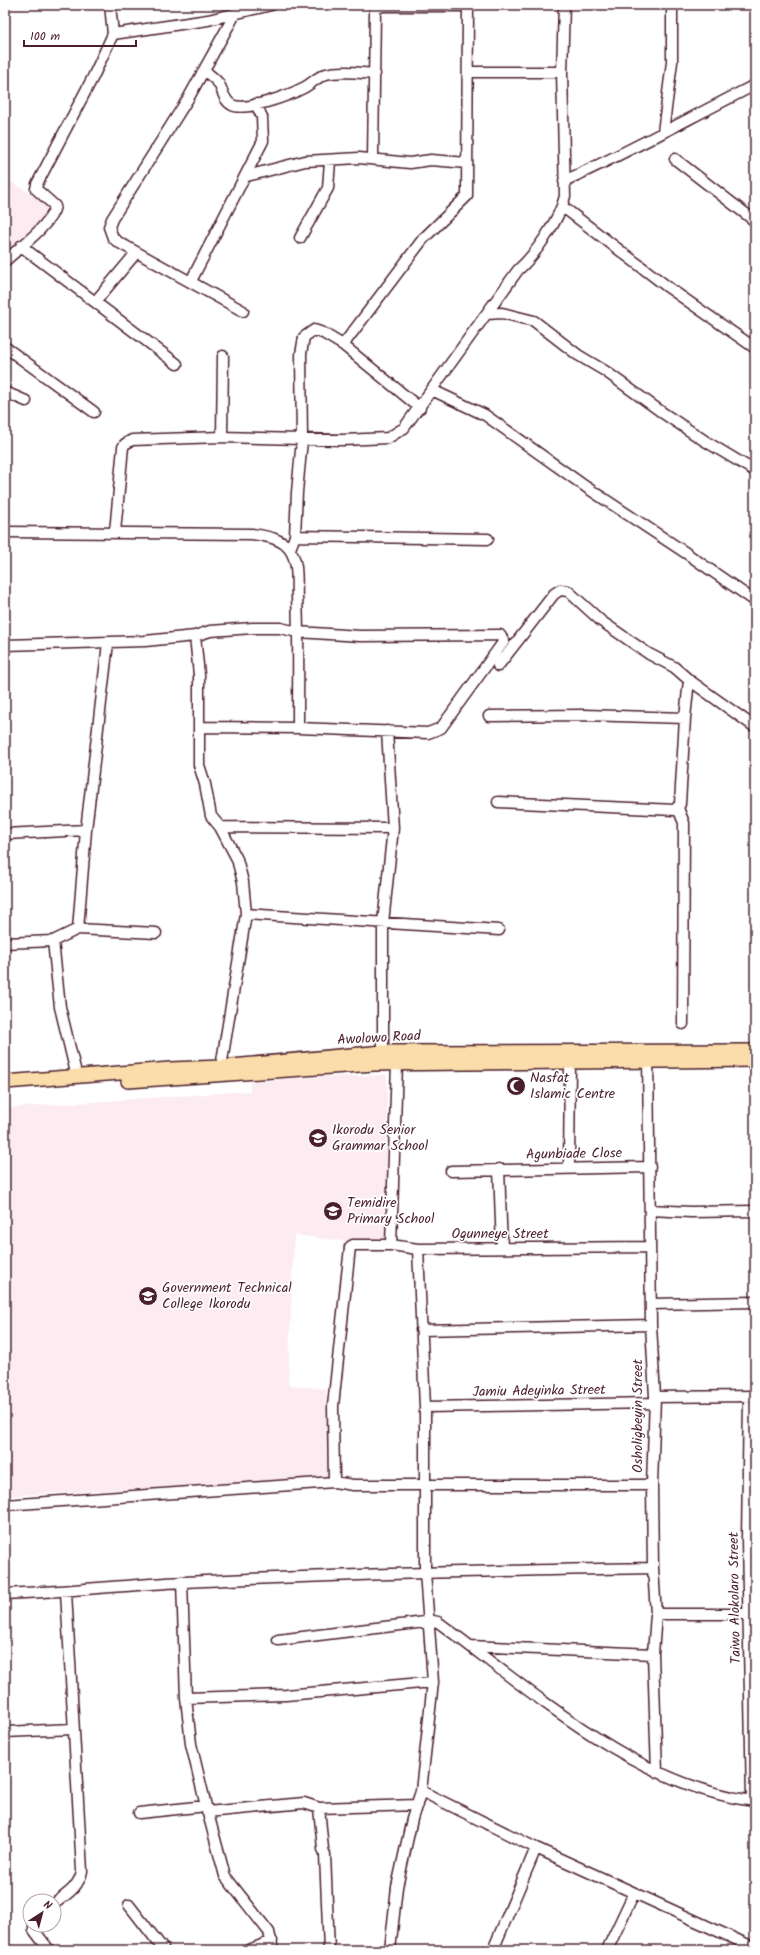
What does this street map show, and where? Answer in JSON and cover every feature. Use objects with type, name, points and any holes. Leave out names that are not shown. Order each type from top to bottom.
[{"type":"main road","name":"Awolowo Road","points":[[5,1082],[77,1077],[397,1064],[570,1062],[648,1056],[755,1051]]},
{"type":"main road","name":"Awolowo Road","points":[[5,1091],[189,1073],[221,1067],[383,1052],[648,1056],[755,1060]]},
{"type":"street","points":[[5,261],[42,226],[54,212],[55,206],[39,193],[36,189],[37,184],[94,77],[113,34],[110,5]]},
{"type":"street","points":[[113,34],[208,20],[271,5]]},
{"type":"street","points":[[115,532],[125,444],[132,440],[222,437],[343,440],[388,438],[404,428],[420,408],[518,270],[532,256],[563,207],[565,196],[562,72],[564,5]]},
{"type":"street","points":[[663,132],[672,62],[672,5]]},
{"type":"street","points":[[343,345],[423,239],[467,196],[468,6],[377,6],[375,11],[373,159]]},
{"type":"street","points":[[235,14],[175,121],[112,219],[109,227],[113,238],[136,253],[191,281],[243,312]]},
{"type":"street","points":[[204,70],[219,83],[225,96],[231,104],[244,106],[256,104],[298,91],[326,74],[375,74]]},
{"type":"street","points":[[468,72],[562,72]]},
{"type":"street","points":[[564,181],[613,160],[663,132],[755,85]]},
{"type":"street","points":[[191,281],[247,176],[264,137],[262,117],[256,104]]},
{"type":"street","points":[[247,176],[305,161],[373,159],[410,163],[431,160],[467,163]]},
{"type":"street","points":[[675,160],[755,221]]},
{"type":"street","points":[[300,238],[328,188],[330,161]]},
{"type":"street","points":[[563,207],[663,284],[755,348]]},
{"type":"street","points":[[21,246],[177,364]]},
{"type":"street","points":[[95,302],[136,253]]},
{"type":"street","points":[[487,314],[502,313],[534,321],[578,355],[605,371],[663,413],[705,441],[755,471]]},
{"type":"street","points":[[290,548],[295,536],[297,492],[302,440],[301,354],[304,337],[314,330],[323,333],[343,345],[420,408]]},
{"type":"street","points":[[5,347],[94,412]]},
{"type":"street","points":[[222,437],[223,356]]},
{"type":"street","points":[[432,390],[485,415],[586,487],[686,553],[755,601]]},
{"type":"street","points":[[5,392],[26,401]]},
{"type":"street","points":[[5,532],[252,534],[276,539],[290,548],[296,561],[298,728]]},
{"type":"street","points":[[295,536],[488,539]]},
{"type":"street","points":[[498,666],[554,594],[560,590],[568,591],[601,621],[649,654],[674,667],[689,680],[755,727]]},
{"type":"street","points":[[5,645],[108,643],[195,636],[210,631],[253,628],[280,628],[298,632],[360,636],[500,635],[504,641],[441,728],[428,733],[298,728],[200,727]]},
{"type":"street","points":[[195,636],[199,675],[199,765],[208,794],[211,816],[220,827],[237,859],[243,882],[246,914],[221,1067]]},
{"type":"street","points":[[78,929],[86,830],[108,643]]},
{"type":"street","points":[[683,1024],[684,823],[678,808],[680,804],[685,718],[689,680]]},
{"type":"street","points":[[489,716],[584,715],[685,718]]},
{"type":"street","points":[[383,1052],[383,923],[393,828],[387,731]]},
{"type":"street","points":[[498,802],[675,810],[678,808]]},
{"type":"street","points":[[220,827],[393,828]]},
{"type":"street","points":[[5,834],[86,830]]},
{"type":"street","points":[[246,914],[499,930]]},
{"type":"street","points":[[5,943],[53,941],[78,929],[156,932]]},
{"type":"street","points":[[53,941],[60,1008],[77,1077]]},
{"type":"street","name":"Osholigbeyin Street","points":[[648,1056],[652,1304],[651,1325],[654,1400],[652,1485],[653,1568],[656,1614],[653,1654],[657,1772]]},
{"type":"street","points":[[569,1168],[570,1062]]},
{"type":"street","points":[[391,1245],[397,1064]]},
{"type":"street","name":"Agunbiade Close","points":[[451,1171],[650,1167]]},
{"type":"street","points":[[499,1170],[502,1248]]},
{"type":"street","points":[[650,1210],[691,1212],[755,1211]]},
{"type":"street","name":"Ogunneye Street","points":[[334,1482],[333,1406],[350,1247],[353,1245],[391,1245],[418,1249],[650,1247]]},
{"type":"street","points":[[390,1950],[397,1887],[412,1819],[418,1805],[421,1791],[433,1682],[425,1572],[425,1407],[418,1249]]},
{"type":"street","points":[[652,1304],[755,1302]]},
{"type":"street","points":[[421,1330],[651,1325]]},
{"type":"street","name":"Jamiu Adeyinka Street","points":[[425,1407],[752,1396]]},
{"type":"street","name":"Taiwo Alokolaro Street","points":[[752,1396],[752,1583],[749,1614],[753,1801]]},
{"type":"street","points":[[5,1505],[334,1482],[353,1485],[652,1485]]},
{"type":"street","points":[[5,1594],[66,1592],[182,1582],[425,1572],[653,1568]]},
{"type":"street","points":[[182,1582],[186,1698],[191,1744],[207,1809],[225,1876],[269,1932],[273,1946],[250,1950]]},
{"type":"street","points":[[62,1898],[81,1880],[82,1871],[66,1592]]},
{"type":"street","points":[[656,1614],[749,1614]]},
{"type":"street","points":[[278,1640],[438,1622],[534,1696],[620,1752],[657,1772],[715,1793],[753,1801]]},
{"type":"street","points":[[470,1646],[653,1654]]},
{"type":"street","points":[[186,1698],[286,1695],[433,1682]]},
{"type":"street","points":[[5,1732],[73,1729]]},
{"type":"street","points":[[421,1791],[536,1848],[755,1948]]},
{"type":"street","points":[[139,1813],[304,1804],[319,1808],[418,1805]]},
{"type":"street","points":[[319,1808],[323,1849],[325,1855],[329,1950]]},
{"type":"street","points":[[493,1950],[536,1848]]},
{"type":"street","points":[[606,1950],[634,1894]]},
{"type":"street","points":[[129,1905],[164,1950]]},
{"type":"street","points":[[36,1933],[49,1950]]},
{"type":"shaded area","points":[[5,178],[52,207],[44,217],[5,253]]},
{"type":"shaded area","name":"Government Technical College Ikorodu","points":[[387,1075],[386,1242],[343,1241],[294,1235],[288,1385],[326,1389],[328,1478],[5,1496],[5,1108],[250,1091],[250,1082],[294,1078]]},
{"type":"place","name":"Nasfat Islamic Centre","points":[[516,1086]]},
{"type":"place","name":"Ikorodu Senior Grammar School","points":[[318,1138]]},
{"type":"place","name":"Temidire Primary School","points":[[333,1211]]},
{"type":"place","name":"Government Technical College Ikorodu","points":[[148,1296]]}]
